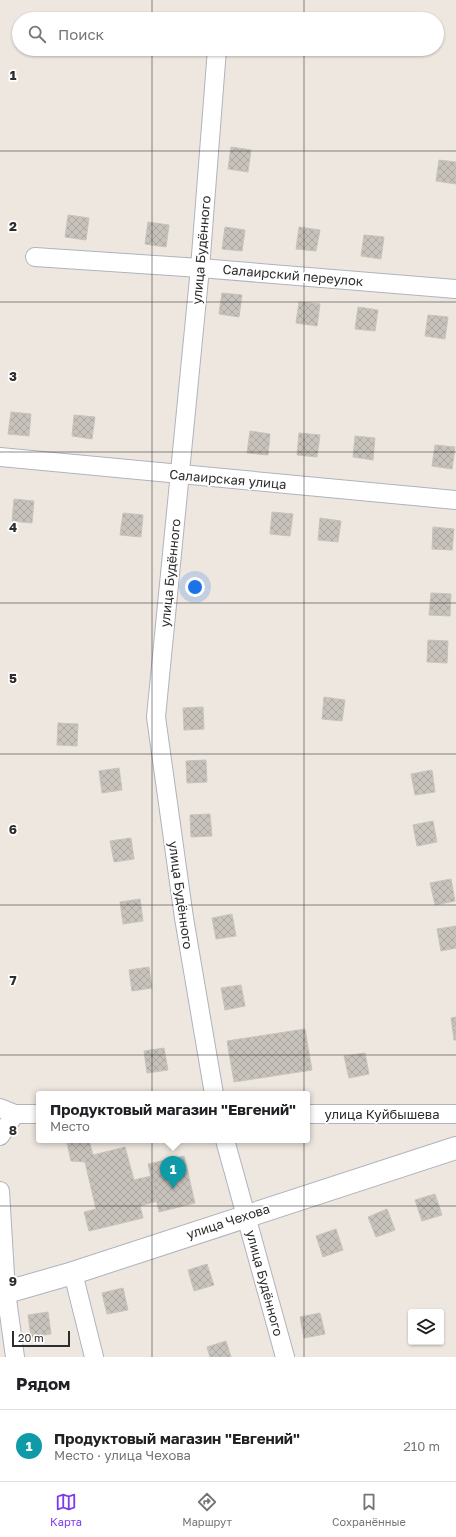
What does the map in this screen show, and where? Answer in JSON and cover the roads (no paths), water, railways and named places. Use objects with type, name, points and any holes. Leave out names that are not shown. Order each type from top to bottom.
[{"type":"street","name":"улица Будённого","points":[[213,1091],[184,918],[156,717],[200,268],[216,56]]},
{"type":"street","name":"Салаирский переулок","points":[[34,257],[200,268],[456,289]]},
{"type":"street","name":"Салаирская улица","points":[[0,457],[456,500]]},
{"type":"street","points":[[0,1136],[8,1111],[36,1114]]},
{"type":"street","name":"улица Куйбышева","points":[[310,1114],[456,1114]]},
{"type":"street","name":"улица Будённого","points":[[226,1143],[286,1357]]},
{"type":"street","name":"улица Чехова","points":[[3,1293],[73,1273],[456,1148]]},
{"type":"street","points":[[0,1191],[3,1293],[15,1357]]},
{"type":"street","points":[[73,1273],[94,1357]]},
{"type":"place","name":"Продуктовый магазин \"Евгений\"","points":[[173,1189]]}]
